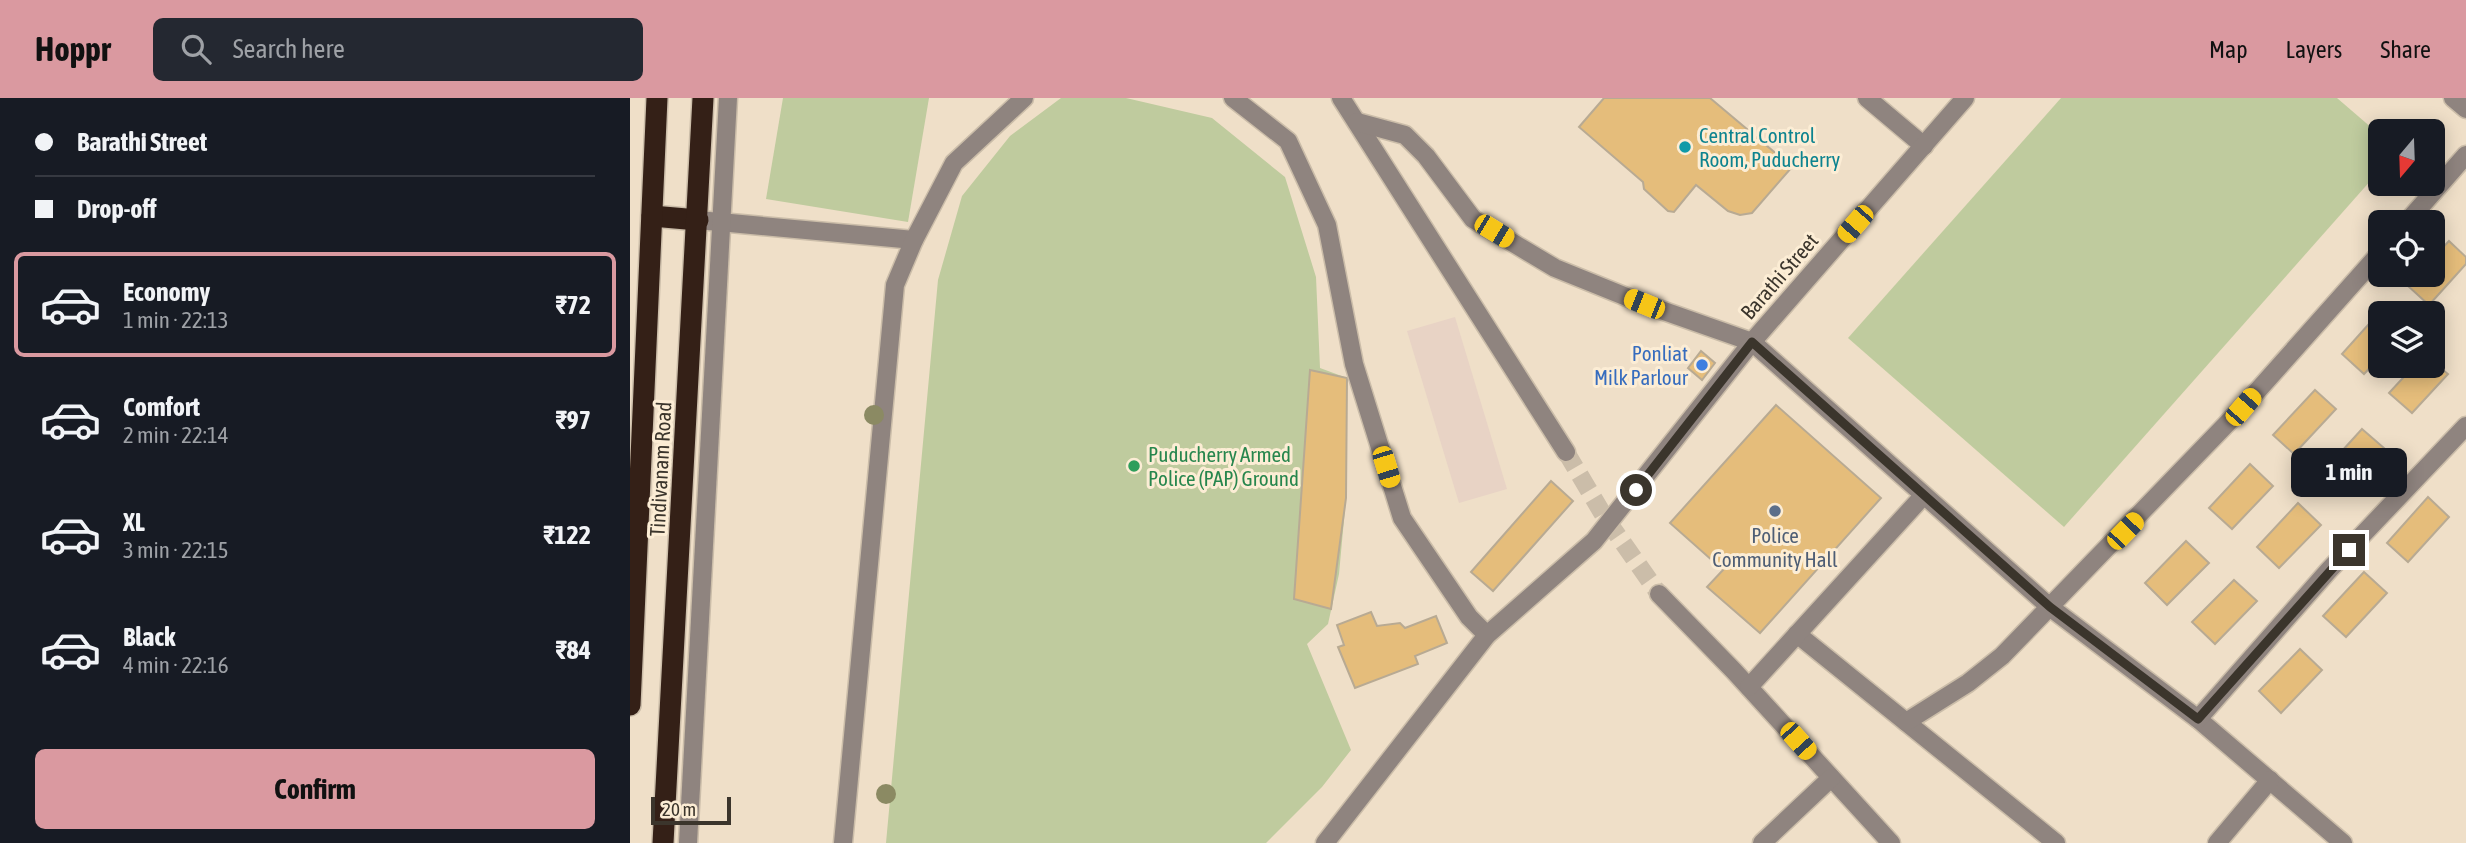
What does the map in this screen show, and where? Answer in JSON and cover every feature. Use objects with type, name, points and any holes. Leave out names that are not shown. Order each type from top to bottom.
[{"type":"highway","points":[[630,705],[636,446],[652,216],[657,98]]},
{"type":"highway","name":"Tindivanam Road","points":[[663,843],[704,98]]},
{"type":"highway","points":[[652,216],[698,220]]},
{"type":"street","points":[[688,843],[728,98]]},
{"type":"street","points":[[843,843],[895,285],[914,240],[954,163],[1024,98]]},
{"type":"street","points":[[1233,98],[1288,141],[1327,225],[1354,364],[1402,518],[1469,617],[1487,635]]},
{"type":"street","points":[[1341,98],[1566,452]]},
{"type":"street","points":[[1867,98],[1924,146]]},
{"type":"street","name":"Barathi Street","points":[[1325,843],[1487,635],[1594,541],[1752,342],[1965,98]]},
{"type":"street","points":[[2453,98],[2466,109]]},
{"type":"street","points":[[1357,122],[1405,135],[1426,156],[1473,219],[1556,268],[1644,304],[1752,342],[2050,607],[2198,719],[2343,843]]},
{"type":"street","points":[[2418,210],[2466,155]]},
{"type":"street","points":[[698,220],[914,240]]},
{"type":"street","points":[[1906,722],[1968,683],[2002,656],[2243,407],[2368,266]]},
{"type":"street","points":[[2198,719],[2329,570],[2466,426]]},
{"type":"street","points":[[1749,687],[1923,496]]},
{"type":"street","points":[[1659,594],[1749,687],[1891,843]]},
{"type":"street","points":[[1797,634],[2056,843]]},
{"type":"street","points":[[1762,843],[1831,778]]},
{"type":"street","points":[[2217,843],[2270,780]]},
{"type":"shaded area","points":[[1455,317],[1507,489],[1459,503],[1407,331]]},
{"type":"green space","points":[[783,98],[929,98],[908,222],[766,199]]},
{"type":"green space","name":"Puducherry Armed Police (PAP) Ground","points":[[1061,98],[1126,98],[1212,118],[1285,177],[1316,277],[1320,368],[1347,378],[1346,498],[1339,574],[1328,624],[1307,644],[1351,750],[1322,787],[1266,843],[886,843],[938,280],[962,196],[1010,136]]},
{"type":"green space","points":[[2061,98],[2337,98],[2368,125],[2368,184],[2064,527],[1848,338]]},
{"type":"building","name":"Central Control Room, Puducherry","points":[[1604,98],[1710,98],[1792,167],[1752,213],[1740,215],[1728,211],[1696,185],[1674,212],[1668,211],[1644,189],[1643,182],[1579,127]]},
{"type":"building","points":[[2449,241],[2466,257],[2466,264],[2433,301],[2425,301],[2409,287],[2445,287],[2445,245]]},
{"type":"building","points":[[2368,325],[2368,370],[2364,374],[2342,354]]},
{"type":"building","name":"Ponliat Milk Parlour","points":[[1701,351],[1715,363],[1702,380],[1688,368]]},
{"type":"building","points":[[1310,370],[1347,378],[1346,498],[1331,609],[1294,599]]},
{"type":"building","points":[[2403,378],[2444,378],[2412,413],[2389,393]]},
{"type":"building","points":[[2315,390],[2336,409],[2294,454],[2273,435]]},
{"type":"building","name":"Police Community Hall","points":[[1776,405],[1881,498],[1760,633],[1707,587],[1723,570],[1670,523]]},
{"type":"building","points":[[2362,429],[2384,448],[2342,493],[2321,474]]},
{"type":"building","points":[[2250,464],[2273,486],[2232,529],[2209,508]]},
{"type":"building","points":[[1551,481],[1573,501],[1493,591],[1471,572]]},
{"type":"building","points":[[2428,497],[2449,517],[2408,562],[2387,543]]},
{"type":"building","points":[[2298,503],[2321,525],[2279,568],[2257,547]]},
{"type":"building","points":[[2186,541],[2209,563],[2167,605],[2145,583]]},
{"type":"building","points":[[2364,572],[2387,593],[2346,637],[2323,616]]},
{"type":"building","points":[[2234,580],[2257,601],[2215,644],[2192,622]]},
{"type":"building","points":[[1371,612],[1377,626],[1400,623],[1405,628],[1436,616],[1447,643],[1415,656],[1418,664],[1355,688],[1338,647],[1344,645],[1337,625]]},
{"type":"building","points":[[2300,649],[2322,670],[2281,713],[2259,691]]},
{"type":"tunnel","points":[[1566,452],[1604,516],[1659,594]]},
{"type":"place","name":"Central Control Room, Puducherry","points":[[1685,147]]},
{"type":"place","name":"Ponliat Milk Parlour","points":[[1702,365]]},
{"type":"place","name":"Puducherry Armed Police (PAP) Ground","points":[[1134,466]]},
{"type":"place","name":"Police Community Hall","points":[[1775,511]]},
{"type":"route","points":[[1636,490],[1752,342],[2050,607],[2198,719],[2349,550]]}]
